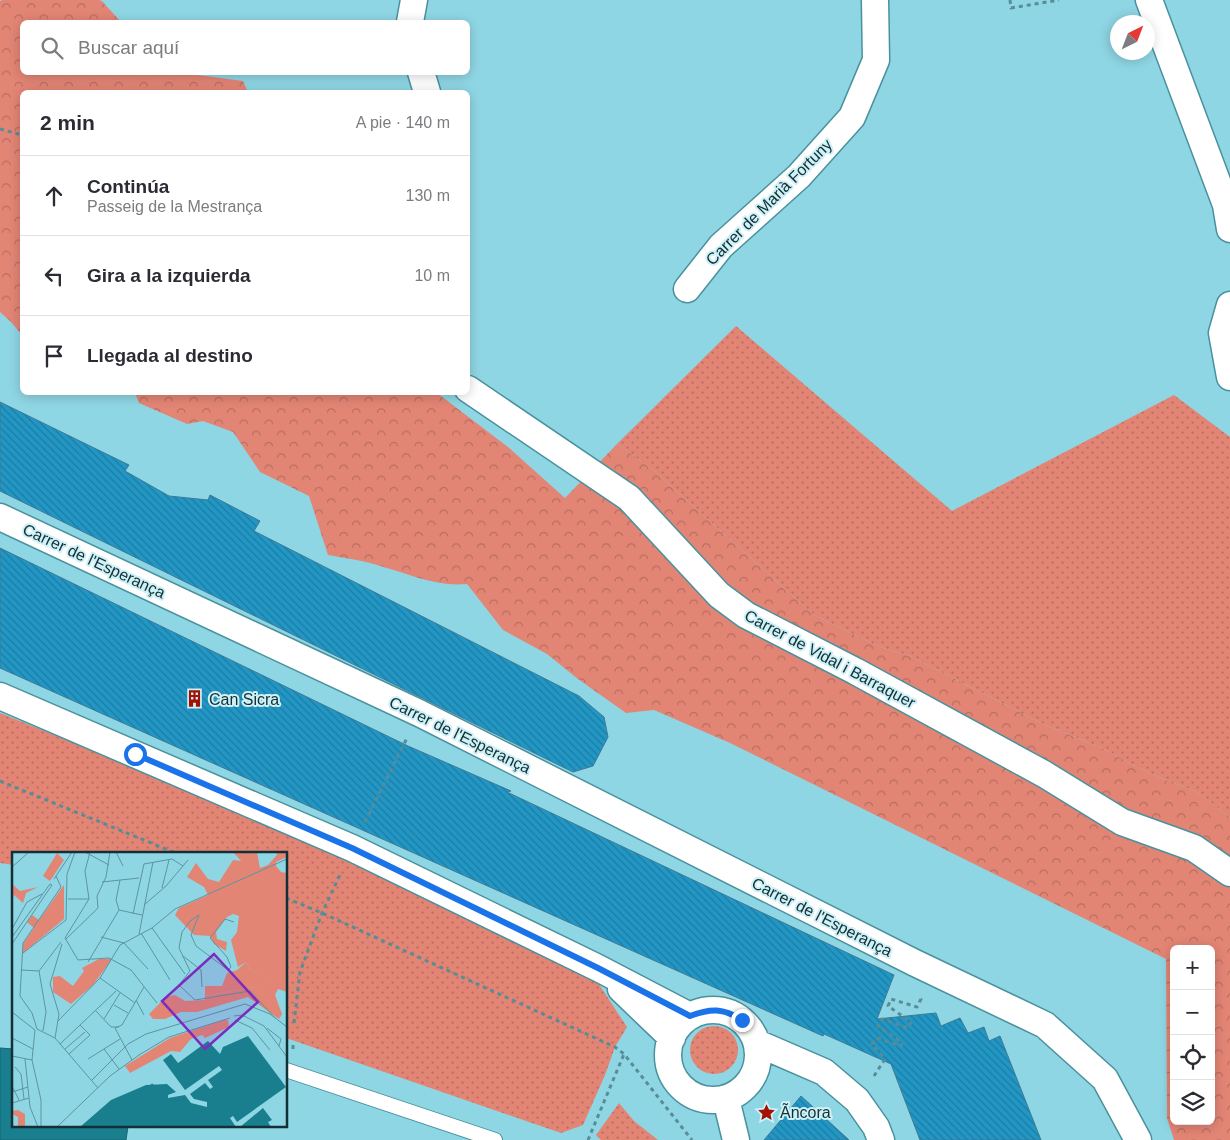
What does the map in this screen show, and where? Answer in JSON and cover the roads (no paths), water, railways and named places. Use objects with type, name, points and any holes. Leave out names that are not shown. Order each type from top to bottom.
[{"type":"street","points":[[410,20],[414,0]]},
{"type":"street","name":"Carrer de Marià Fortuny","points":[[687,289],[721,246],[799,176],[852,117],[876,60],[875,0]]},
{"type":"street","points":[[1149,0],[1226,205],[1230,228]]},
{"type":"street","points":[[422,75],[426,90]]},
{"type":"street","points":[[1230,305],[1222,333],[1230,377]]},
{"type":"street","name":"Carrer de Vidal i Barraquer","points":[[470,391],[629,498],[719,595],[746,615],[855,671],[1036,769],[1122,822],[1194,848],[1230,873]]},
{"type":"street","name":"Carrer de l'Esperança","points":[[0,518],[419,713],[915,964],[1045,1025],[1105,1079],[1138,1140]]},
{"type":"street","points":[[0,696],[352,848],[598,968],[690,1016]]},
{"type":"street","points":[[598,968],[672,1038]]},
{"type":"street","points":[[716,1010],[730,1013],[742,1020],[751,1030],[757,1043],[756,1071],[749,1083],[739,1092],[726,1099],[712,1100],[697,1097],[685,1090],[676,1079],[670,1066],[668,1052],[672,1038],[679,1025],[690,1016],[703,1011],[716,1010]]},
{"type":"street","points":[[757,1043],[824,1072],[857,1100],[876,1127],[881,1140]]},
{"type":"street","points":[[726,1099],[736,1140]]},
{"type":"lane","points":[[288,1071],[495,1140]]},
{"type":"water","points":[[0,1048],[12,1049],[12,1128],[128,1128],[126,1140],[0,1140]]},
{"type":"place","name":"Can Sicra","points":[[195,699]]},
{"type":"place","name":"Ãncora","points":[[766,1112]]}]
